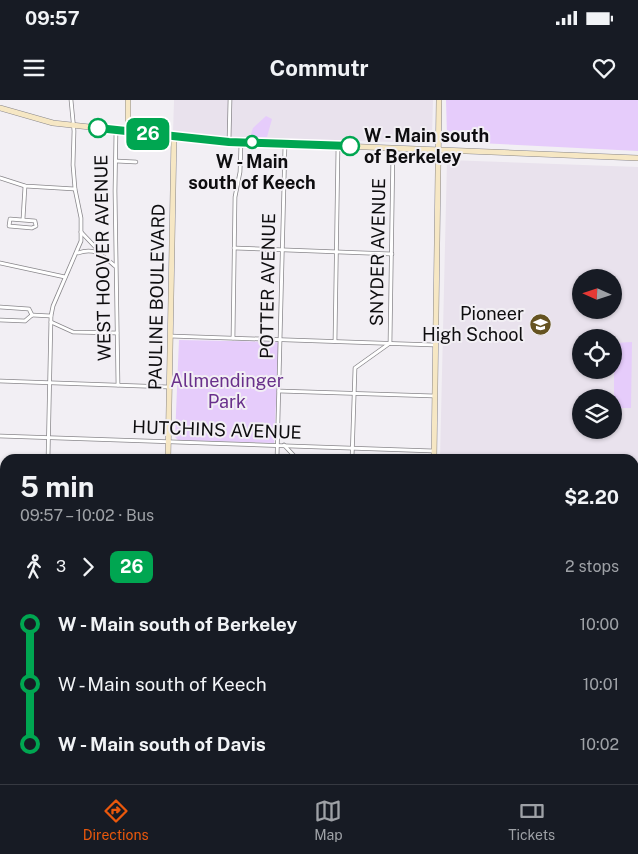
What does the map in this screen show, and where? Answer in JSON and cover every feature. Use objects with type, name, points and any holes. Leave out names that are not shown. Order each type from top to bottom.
[{"type":"main road","points":[[128,100],[128,132]]},
{"type":"main road","points":[[434,451],[439,100]]},
{"type":"main road","points":[[0,108],[45,122],[229,142],[638,158]]},
{"type":"main road","name":"PAULINE BOULEVARD","points":[[168,454],[174,136]]},
{"type":"street","points":[[48,454],[51,316],[66,276],[77,254],[81,232],[81,218],[75,189],[72,100]]},
{"type":"street","points":[[229,142],[230,100]]},
{"type":"street","name":"WEST HOOVER AVENUE","points":[[116,130],[118,385]]},
{"type":"street","points":[[233,338],[235,197],[240,172],[241,142]]},
{"type":"street","name":"POTTER AVENUE","points":[[277,454],[282,339],[285,144]]},
{"type":"street","points":[[336,341],[338,146]]},
{"type":"street","name":"SNYDER AVENUE","points":[[352,454],[355,368],[390,343],[393,147]]},
{"type":"street","points":[[116,161],[136,162]]},
{"type":"street","points":[[0,178],[25,186],[75,189]]},
{"type":"street","points":[[23,219],[25,186]]},
{"type":"street","points":[[10,219],[23,219],[35,221],[35,228],[13,227],[8,224],[10,219]]},
{"type":"street","points":[[81,232],[116,267]]},
{"type":"street","points":[[234,248],[392,254]]},
{"type":"street","points":[[77,254],[88,250],[101,253]]},
{"type":"street","points":[[0,263],[66,276]]},
{"type":"street","points":[[0,308],[28,308],[32,315]]},
{"type":"street","points":[[0,320],[25,321],[32,315],[51,316]]},
{"type":"street","points":[[51,322],[72,332],[117,333]]},
{"type":"street","points":[[170,336],[436,345]]},
{"type":"street","points":[[0,381],[170,387]]},
{"type":"street","points":[[280,391],[434,396]]},
{"type":"street","name":"HUTCHINS AVENUE","points":[[0,436],[434,451]]},
{"type":"street","points":[[283,445],[292,454]]},
{"type":"shaded area","points":[[174,100],[433,100],[432,137],[426,143],[222,137],[173,132]]},
{"type":"shaded area","name":"Pioneer High School","points":[[447,160],[638,167],[638,454],[440,454]]},
{"type":"green space","points":[[446,100],[638,100],[638,151],[458,142],[447,136]]},
{"type":"green space","points":[[266,116],[272,119],[267,137],[250,137],[253,128]]},
{"type":"green space","name":"Allmendinger Park","points":[[179,340],[277,342],[279,344],[274,443],[178,440],[175,437]]},
{"type":"green space","points":[[632,342],[631,408],[622,408],[622,389],[614,389],[614,379],[622,379],[622,343]]},
{"type":"bus line","name":"26","points":[[98,128],[229,142],[350,146]]},
{"type":"place","name":"W - Main south of Keech","points":[[252,142]]},
{"type":"place","name":"W - Main south of Berkeley","points":[[350,146]]},
{"type":"place","name":"Pioneer High School","points":[[540,324]]}]
